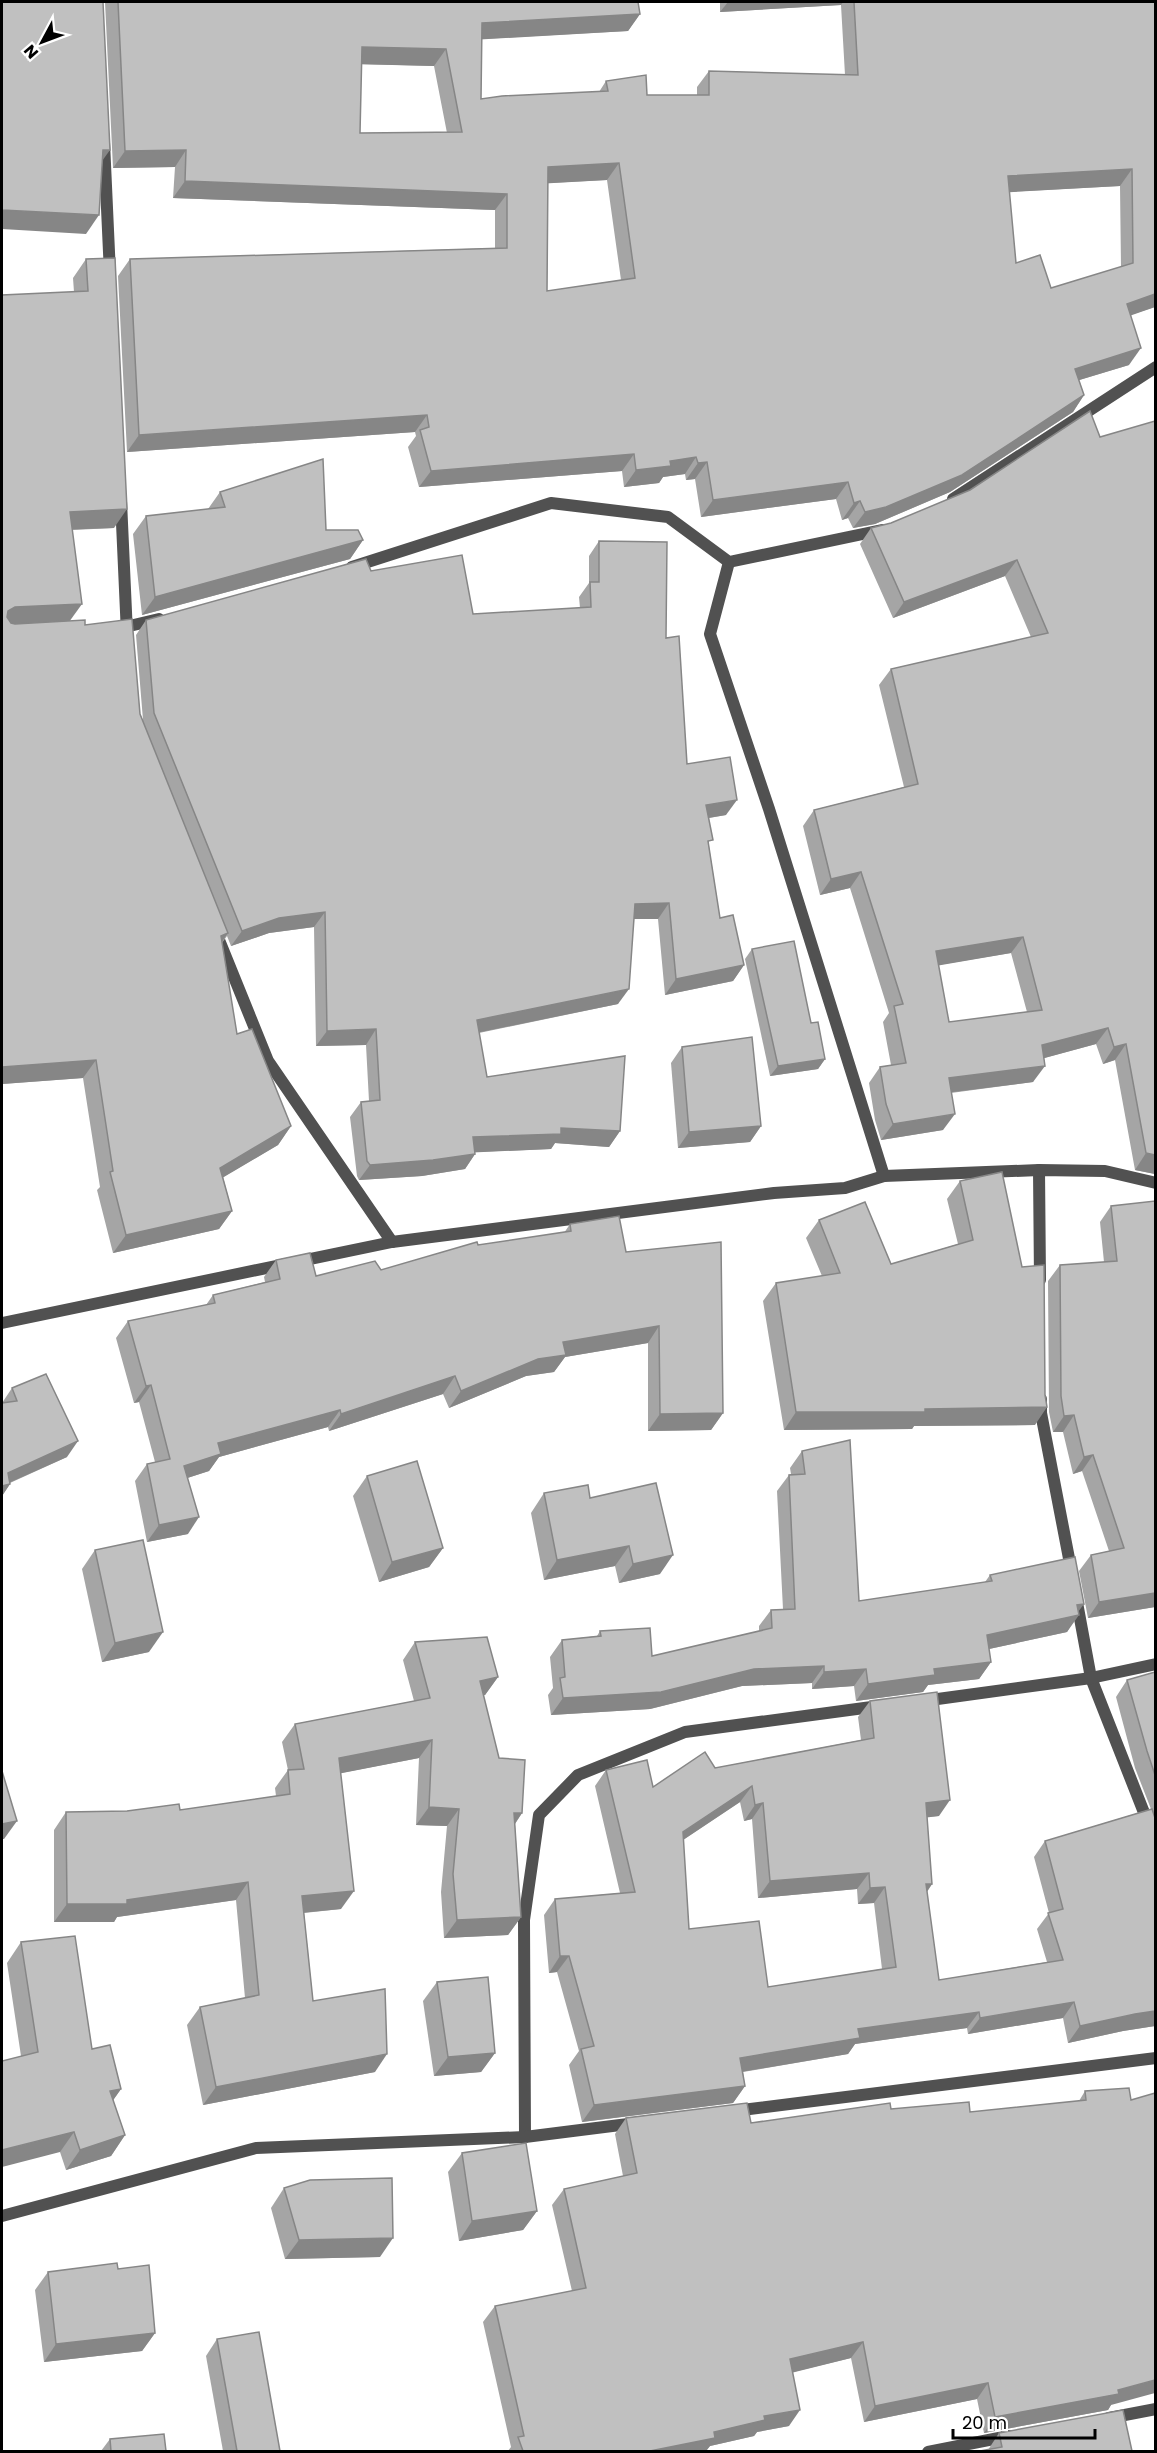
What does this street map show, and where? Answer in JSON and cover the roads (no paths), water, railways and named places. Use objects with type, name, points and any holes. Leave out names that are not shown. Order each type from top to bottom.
[{"type":"street","points":[[104,132],[111,285]]},
{"type":"street","points":[[944,503],[1155,368]]},
{"type":"street","points":[[120,486],[129,651]]},
{"type":"street","points":[[341,570],[550,504],[668,517],[729,562],[876,532],[896,524]]},
{"type":"street","points":[[729,562],[710,634],[769,809],[884,1176]]},
{"type":"street","points":[[104,629],[127,628],[172,616]]},
{"type":"street","points":[[210,918],[268,1061],[392,1242]]},
{"type":"street","points":[[1039,1170],[1040,1297]]},
{"type":"street","points":[[2,1323],[392,1242],[762,1195],[845,1188],[884,1176],[1039,1170],[1105,1171],[1155,1183]]},
{"type":"street","points":[[1041,1389],[1041,1413],[1091,1678],[1155,1843]]},
{"type":"street","points":[[525,2137],[524,1920],[538,1815],[578,1774],[685,1732],[1091,1678],[1155,1664]]},
{"type":"street","points":[[727,2112],[1155,2058]]},
{"type":"street","points":[[2,2216],[256,2148],[525,2137],[644,2122]]},
{"type":"street","points":[[1099,2420],[1155,2409]]},
{"type":"street","points":[[928,2451],[1019,2435]]}]
